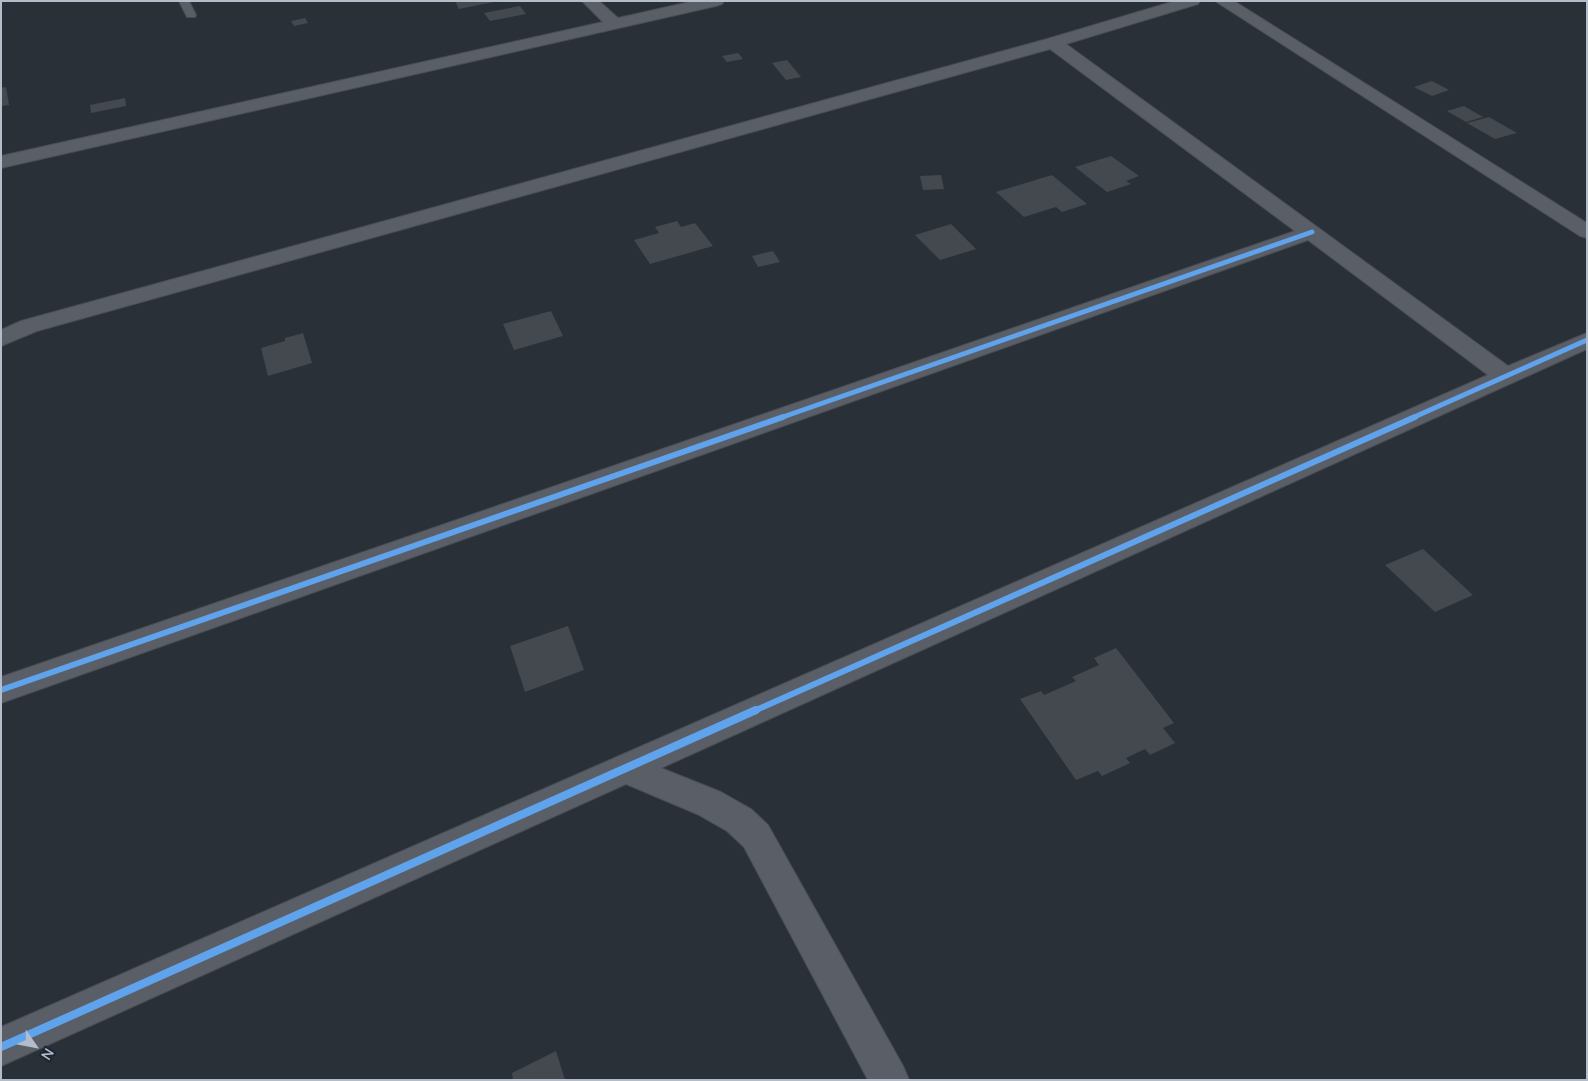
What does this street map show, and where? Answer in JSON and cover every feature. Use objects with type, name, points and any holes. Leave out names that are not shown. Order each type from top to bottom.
[{"type":"street","points":[[590,1],[614,23]]},
{"type":"street","points":[[1,162],[716,1]]},
{"type":"street","points":[[1,339],[28,326],[1053,43],[1192,1]]},
{"type":"street","points":[[1223,1],[1587,232]]},
{"type":"street","points":[[1053,43],[1506,376]]},
{"type":"street","points":[[1,690],[1312,232]]},
{"type":"street","points":[[1,1047],[1587,340]]},
{"type":"street","points":[[624,768],[708,803],[739,820],[756,836],[889,1080]]},
{"type":"lane","points":[[184,1],[191,16]]},
{"type":"building","points":[[455,1],[494,1],[494,2],[459,9]]},
{"type":"building","points":[[520,6],[526,14],[490,21],[484,13]]},
{"type":"building","points":[[305,18],[308,23],[294,26],[291,21]]},
{"type":"building","points":[[738,53],[743,59],[727,62],[722,56]]},
{"type":"building","points":[[787,60],[801,77],[786,80],[772,63]]},
{"type":"building","points":[[1432,81],[1449,90],[1432,96],[1414,87]]},
{"type":"building","points":[[6,87],[9,105],[1,106],[1,88]]},
{"type":"building","points":[[125,98],[126,106],[91,113],[90,105]]},
{"type":"building","points":[[1464,106],[1483,117],[1466,122],[1447,111]]},
{"type":"building","points":[[1489,117],[1517,133],[1495,139],[1467,123]]},
{"type":"building","points":[[1111,156],[1139,176],[1126,181],[1131,184],[1107,192],[1075,167]]},
{"type":"building","points":[[941,175],[944,189],[923,190],[920,176]]},
{"type":"building","points":[[1052,175],[1087,204],[1062,212],[1056,207],[1024,217],[996,192]]},
{"type":"building","points":[[677,221],[681,227],[695,223],[713,246],[650,264],[634,240],[659,233],[655,227]]},
{"type":"building","points":[[951,224],[976,249],[940,260],[915,235]]},
{"type":"building","points":[[773,251],[780,262],[758,267],[752,256]]},
{"type":"building","points":[[551,311],[563,336],[514,350],[503,324]]},
{"type":"building","points":[[303,333],[312,363],[268,376],[261,348]]},
{"type":"building","points":[[1423,549],[1473,595],[1435,612],[1385,565]]},
{"type":"building","points":[[568,626],[584,670],[525,692],[510,646]]},
{"type":"building","points":[[1116,648],[1174,723],[1163,728],[1175,743],[1150,755],[1145,749],[1126,758],[1130,763],[1102,776],[1098,771],[1076,780],[1020,699],[1041,691],[1044,695],[1076,681],[1072,677],[1099,665],[1094,658]]},
{"type":"building","points":[[556,1051],[565,1080],[513,1080],[512,1073]]},
{"type":"cycle path","points":[[1,690],[1312,232]]},
{"type":"cycle path","points":[[1,1047],[1587,340]]}]
